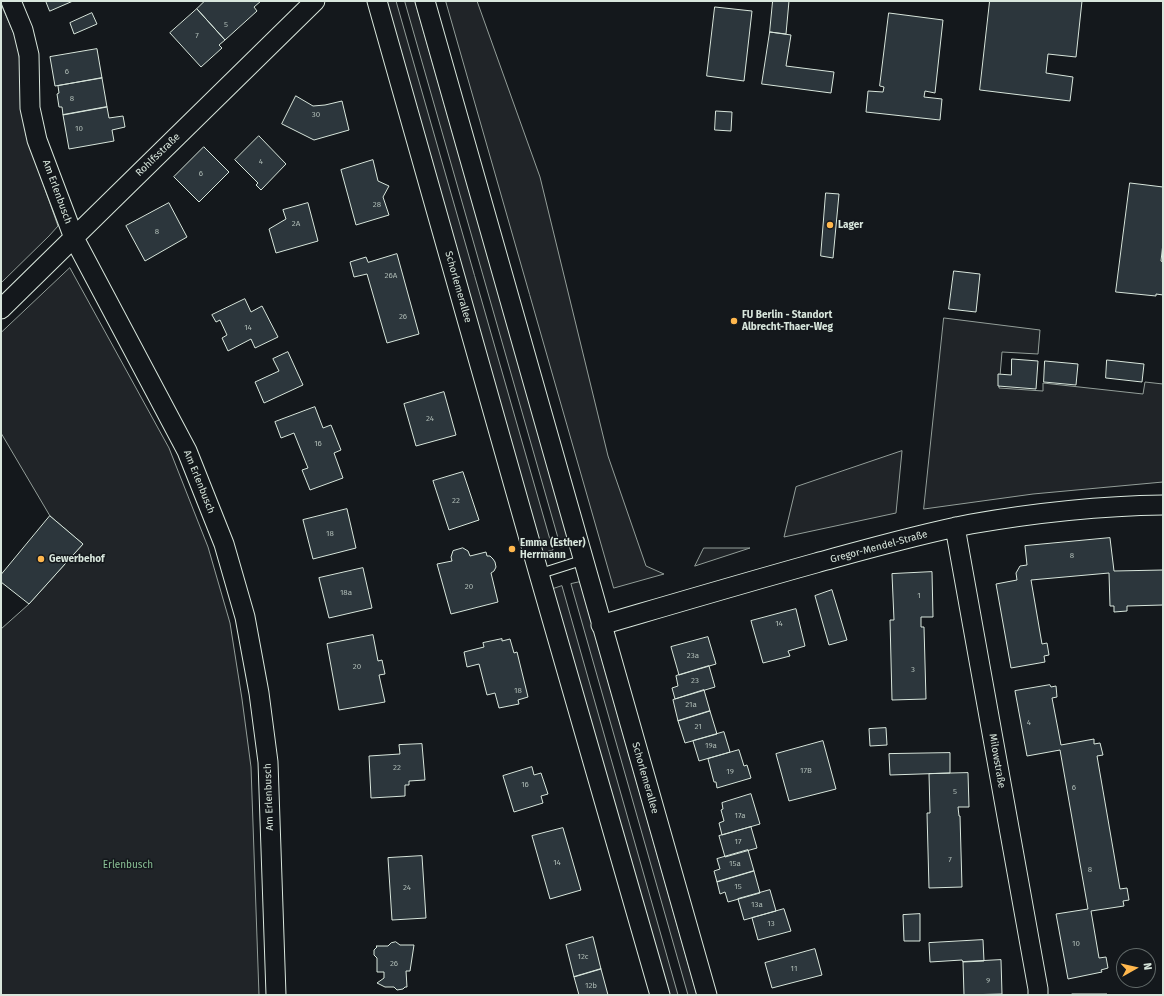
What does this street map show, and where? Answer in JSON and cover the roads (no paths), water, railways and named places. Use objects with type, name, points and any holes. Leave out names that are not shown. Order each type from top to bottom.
[{"type":"street","name":"Am Erlenbusch","points":[[11,1],[23,30],[29,56],[30,108],[38,140],[74,238],[187,451],[224,544],[245,617],[259,693],[268,762],[276,995]]},
{"type":"street","name":"Rohlfsstraße","points":[[1,309],[315,1]]},
{"type":"street","name":"Schorlemerallee","points":[[377,1],[660,995]]},
{"type":"street","name":"Schorlemerallee","points":[[425,1],[707,995]]},
{"type":"street","name":"Gregor-Mendel-Straße","points":[[601,625],[869,548],[955,527],[1066,511],[1122,506],[1163,505]]},
{"type":"street","name":"Milowstraße","points":[[955,527],[1038,995]]},
{"type":"lane","points":[[539,574],[583,560]]},
{"type":"place","name":"Lager","points":[[830,225]]},
{"type":"place","name":"FU Berlin - Standort Albrecht-Thaer-Weg","points":[[734,321]]},
{"type":"place","name":"Emma (Esther) Herrmann","points":[[512,549]]},
{"type":"place","name":"Gewerbehof","points":[[41,559]]},
{"type":"park label","name":"Erlenbusch","points":[[128,865]]}]
